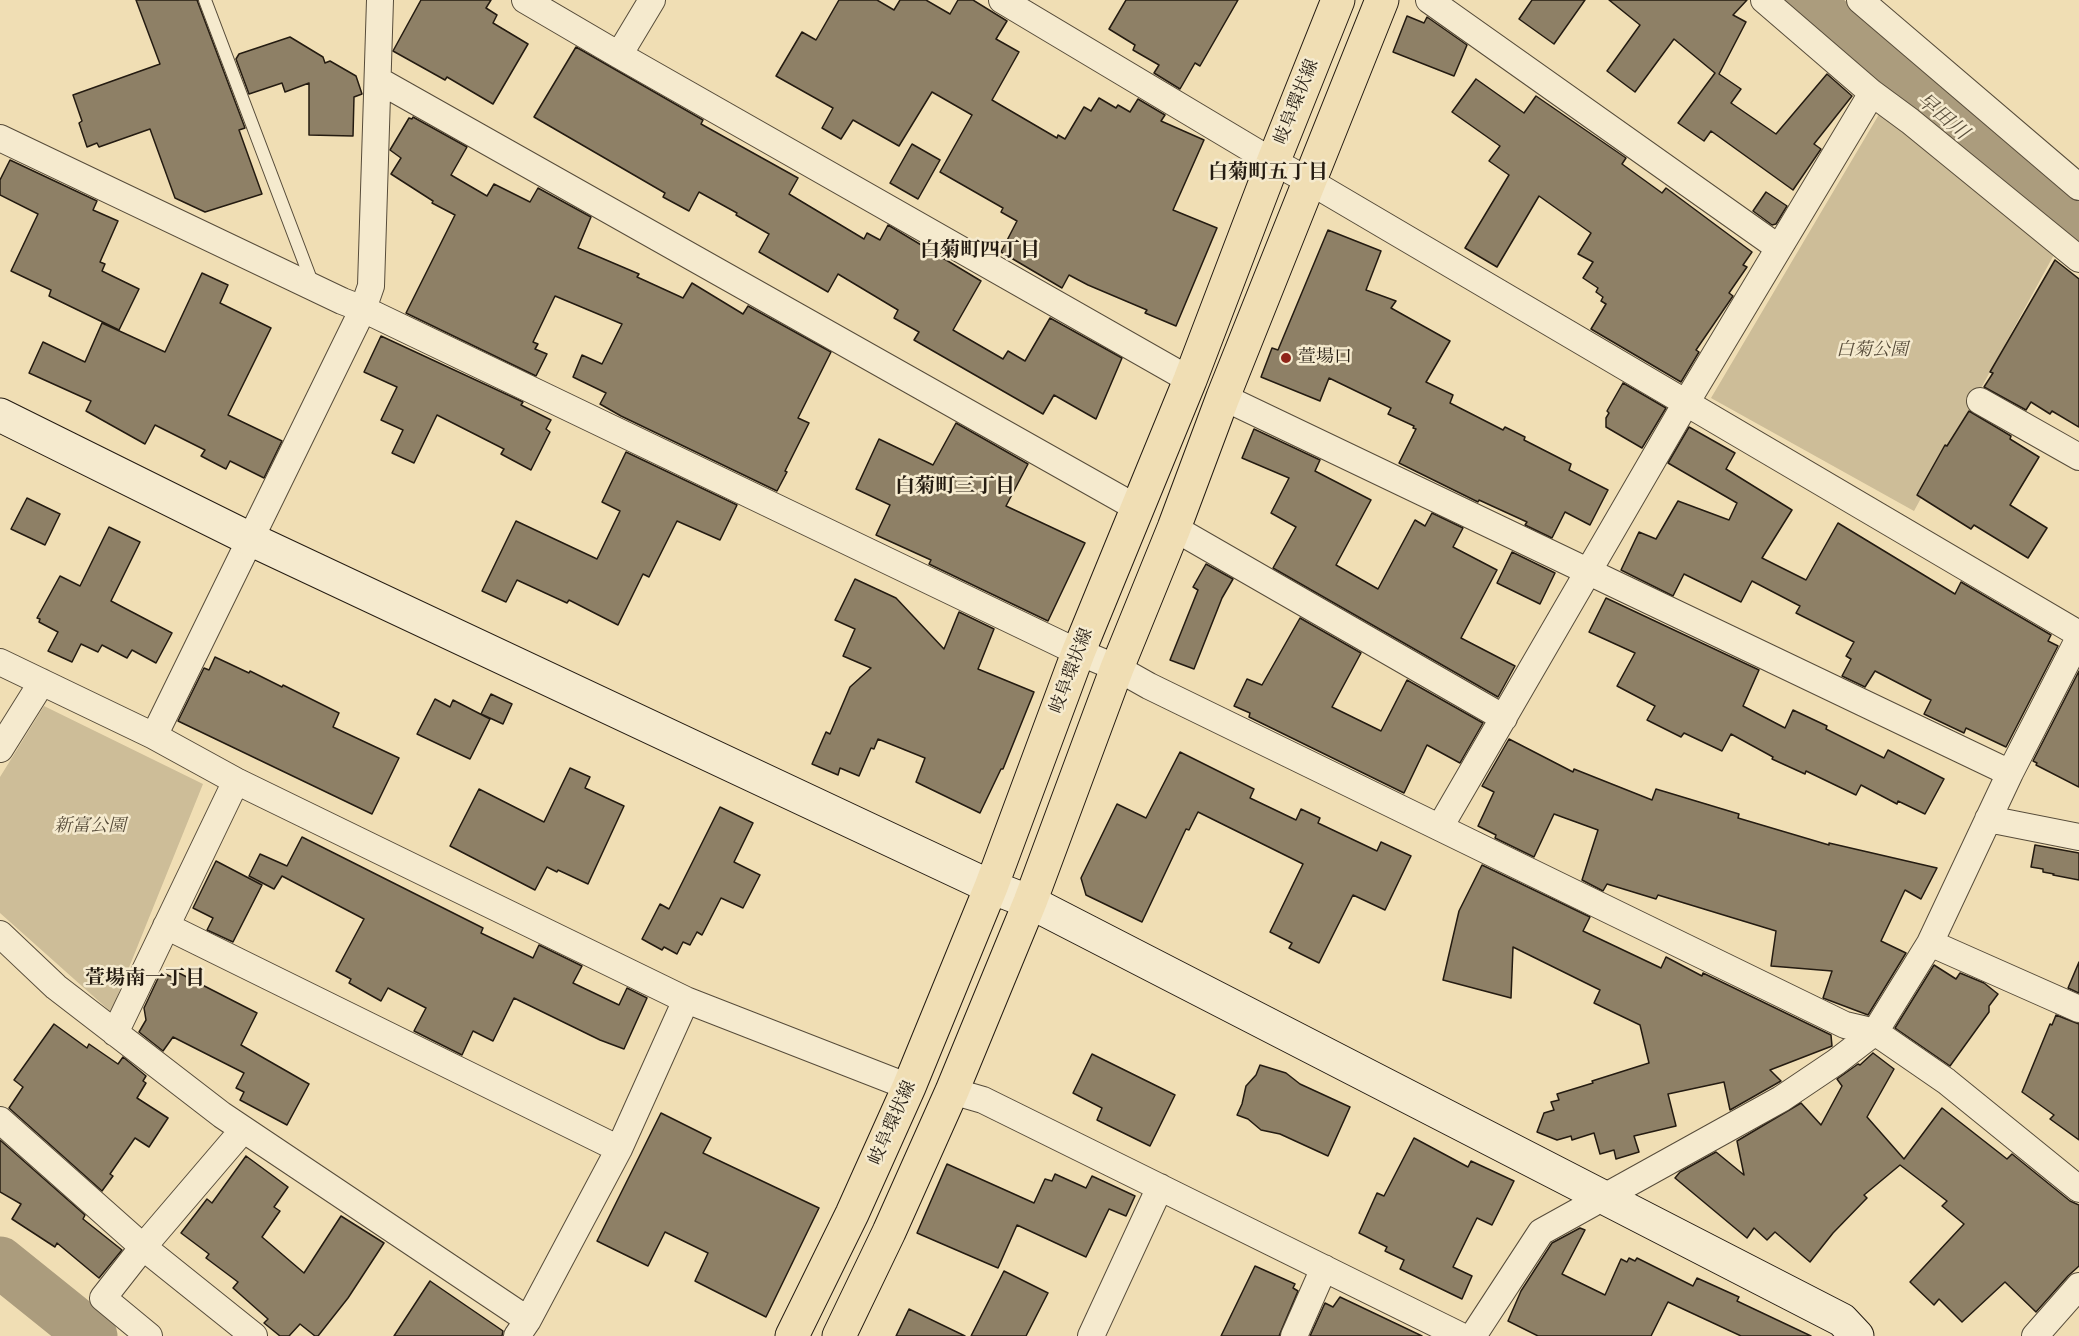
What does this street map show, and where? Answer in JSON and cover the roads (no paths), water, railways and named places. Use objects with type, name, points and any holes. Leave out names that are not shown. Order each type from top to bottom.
[{"type":"main road","name":"岐阜環状線","points":[[792,1336],[852,1214],[909,1087],[991,887],[1078,653],[1190,380],[1338,0]]},
{"type":"main road","points":[[838,1336],[890,1232],[952,1091],[1030,902],[1223,397],[1382,0]]},
{"type":"street","points":[[154,736],[363,309],[371,286],[380,0]]},
{"type":"street","points":[[525,0],[1190,380]]},
{"type":"street","points":[[619,55],[652,0]]},
{"type":"street","points":[[1002,0],[2079,636],[2010,773],[1930,943],[1875,1032],[1836,1062],[1780,1099],[1540,1232],[1473,1336]]},
{"type":"street","points":[[1429,0],[1779,248]]},
{"type":"street","points":[[1764,0],[1872,93],[1910,121],[2079,260]]},
{"type":"street","points":[[1860,0],[2079,187]]},
{"type":"street","points":[[378,80],[1137,508]]},
{"type":"street","points":[[1440,827],[1587,571],[1872,93]]},
{"type":"street","points":[[0,138],[363,309],[1078,653],[1118,668],[1149,686],[1845,1025],[1875,1032],[1946,1081],[2079,1189]]},
{"type":"street","points":[[1223,397],[2010,773]]},
{"type":"street","points":[[1980,400],[2079,457]]},
{"type":"street","points":[[0,415],[250,539],[991,887],[1030,902],[1842,1320],[1857,1336]]},
{"type":"street","points":[[1174,528],[1504,718]]},
{"type":"street","points":[[0,662],[154,736],[236,781],[686,1000],[909,1087]]},
{"type":"street","points":[[0,749],[42,682]]},
{"type":"street","points":[[115,1033],[236,781]]},
{"type":"street","points":[[1988,819],[2079,837]]},
{"type":"street","points":[[166,926],[619,1149]]},
{"type":"street","points":[[0,934],[56,987],[243,1130],[523,1328],[619,1149],[686,1000]]},
{"type":"street","points":[[1930,943],[2079,1009]]},
{"type":"street","points":[[952,1091],[983,1100],[1461,1336]]},
{"type":"street","points":[[0,1120],[143,1247],[254,1336]]},
{"type":"street","points":[[149,1336],[103,1298],[143,1247],[243,1130]]},
{"type":"street","points":[[1090,1336],[1160,1187]]},
{"type":"street","points":[[1294,1336],[1324,1268]]},
{"type":"street","points":[[2035,1336],[2079,1286]]},
{"type":"lane","points":[[205,0],[314,287]]},
{"type":"waterway","name":"早田川","points":[[1805,0],[2079,234]]},
{"type":"waterway","points":[[0,1262],[92,1336]]},
{"type":"place","name":"萱場口","points":[[1286,358]]},
{"type":"district","name":"白菊町五丁目","points":[[1268,173]]},
{"type":"district","name":"白菊町四丁目","points":[[980,251]]},
{"type":"district","name":"白菊町三丁目","points":[[955,487]]},
{"type":"district","name":"萱場南一丁目","points":[[145,979]]},
{"type":"park label","name":"白菊公園","points":[[1872,351]]},
{"type":"park label","name":"新富公園","points":[[90,827]]}]
